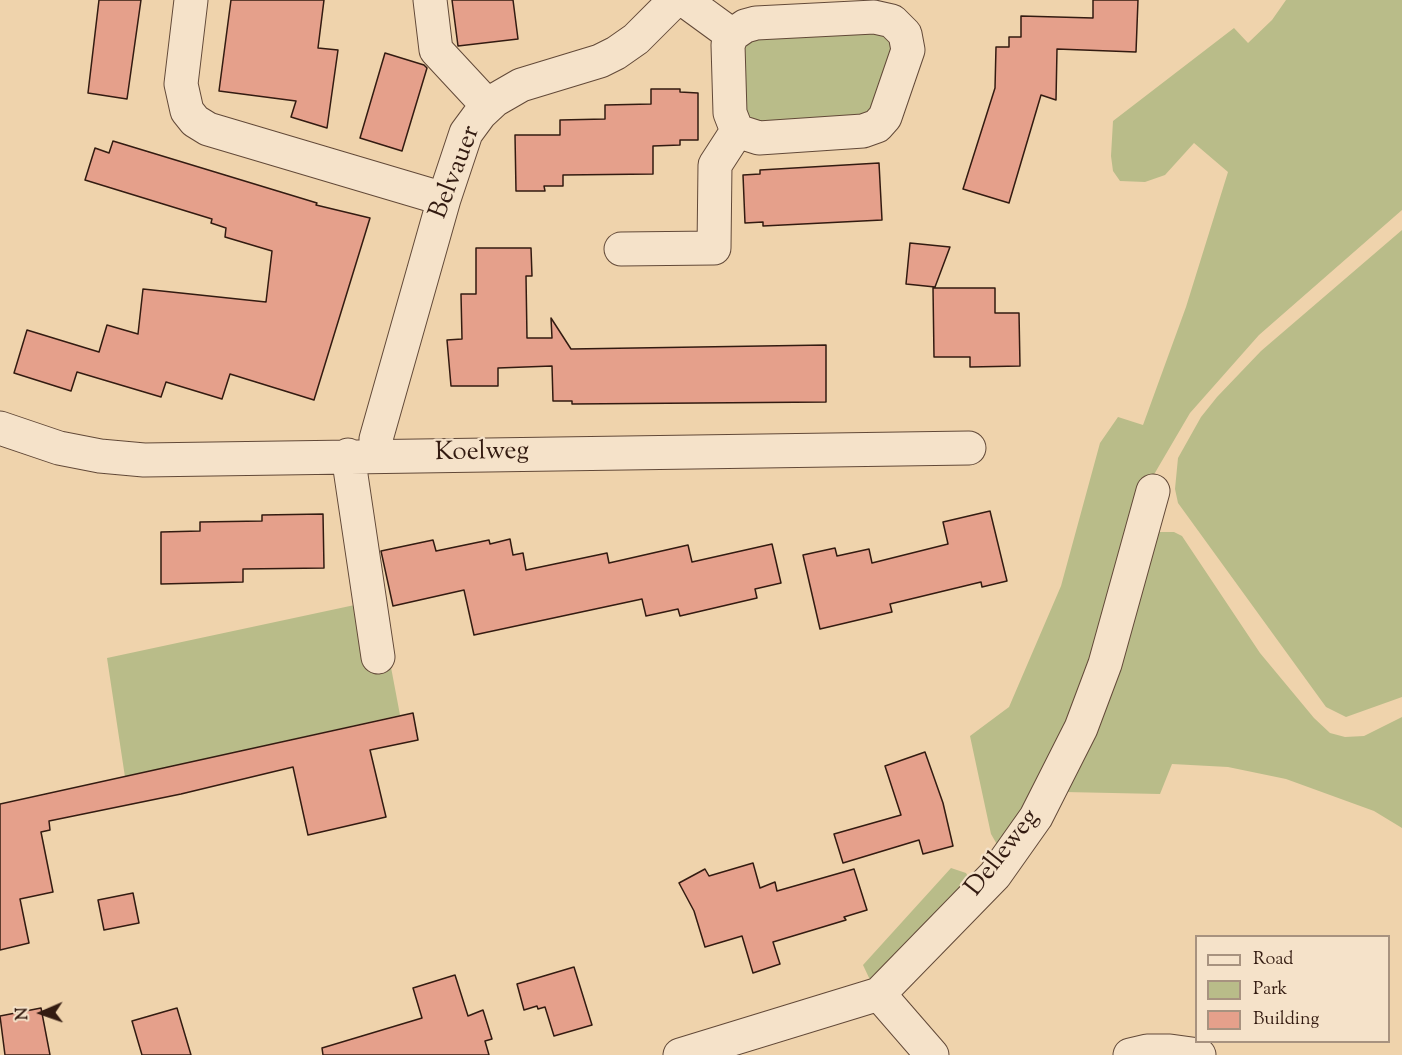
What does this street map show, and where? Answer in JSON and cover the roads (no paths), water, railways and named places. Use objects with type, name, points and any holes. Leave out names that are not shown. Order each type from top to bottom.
[{"type":"street","points":[[191,0],[181,84],[187,111],[195,121],[208,129],[444,199]]},
{"type":"street","points":[[430,0],[436,50],[489,106]]},
{"type":"street","name":"Belvauer","points":[[378,657],[363,455],[376,439],[444,199],[466,133],[489,106],[521,85],[600,61],[616,52],[636,39],[675,0]]},
{"type":"street","points":[[684,0],[732,36]]},
{"type":"street","points":[[874,17],[892,21],[908,41],[906,58],[885,117],[871,129],[759,138],[737,131],[730,113],[728,45],[732,36],[745,27],[756,23],[874,17]]},
{"type":"street","points":[[621,249],[714,248],[715,165],[737,131]]},
{"type":"street","name":"Koelweg","points":[[3,435],[99,456],[144,460],[363,455],[969,448]]},
{"type":"street","name":"Delleweg","points":[[680,1055],[879,994],[994,875],[1019,844],[1046,799],[1082,728],[1105,664],[1153,490]]},
{"type":"street","points":[[879,994],[932,1055]]},
{"type":"street","points":[[1130,1055],[1147,1051],[1170,1051],[1199,1055]]}]
